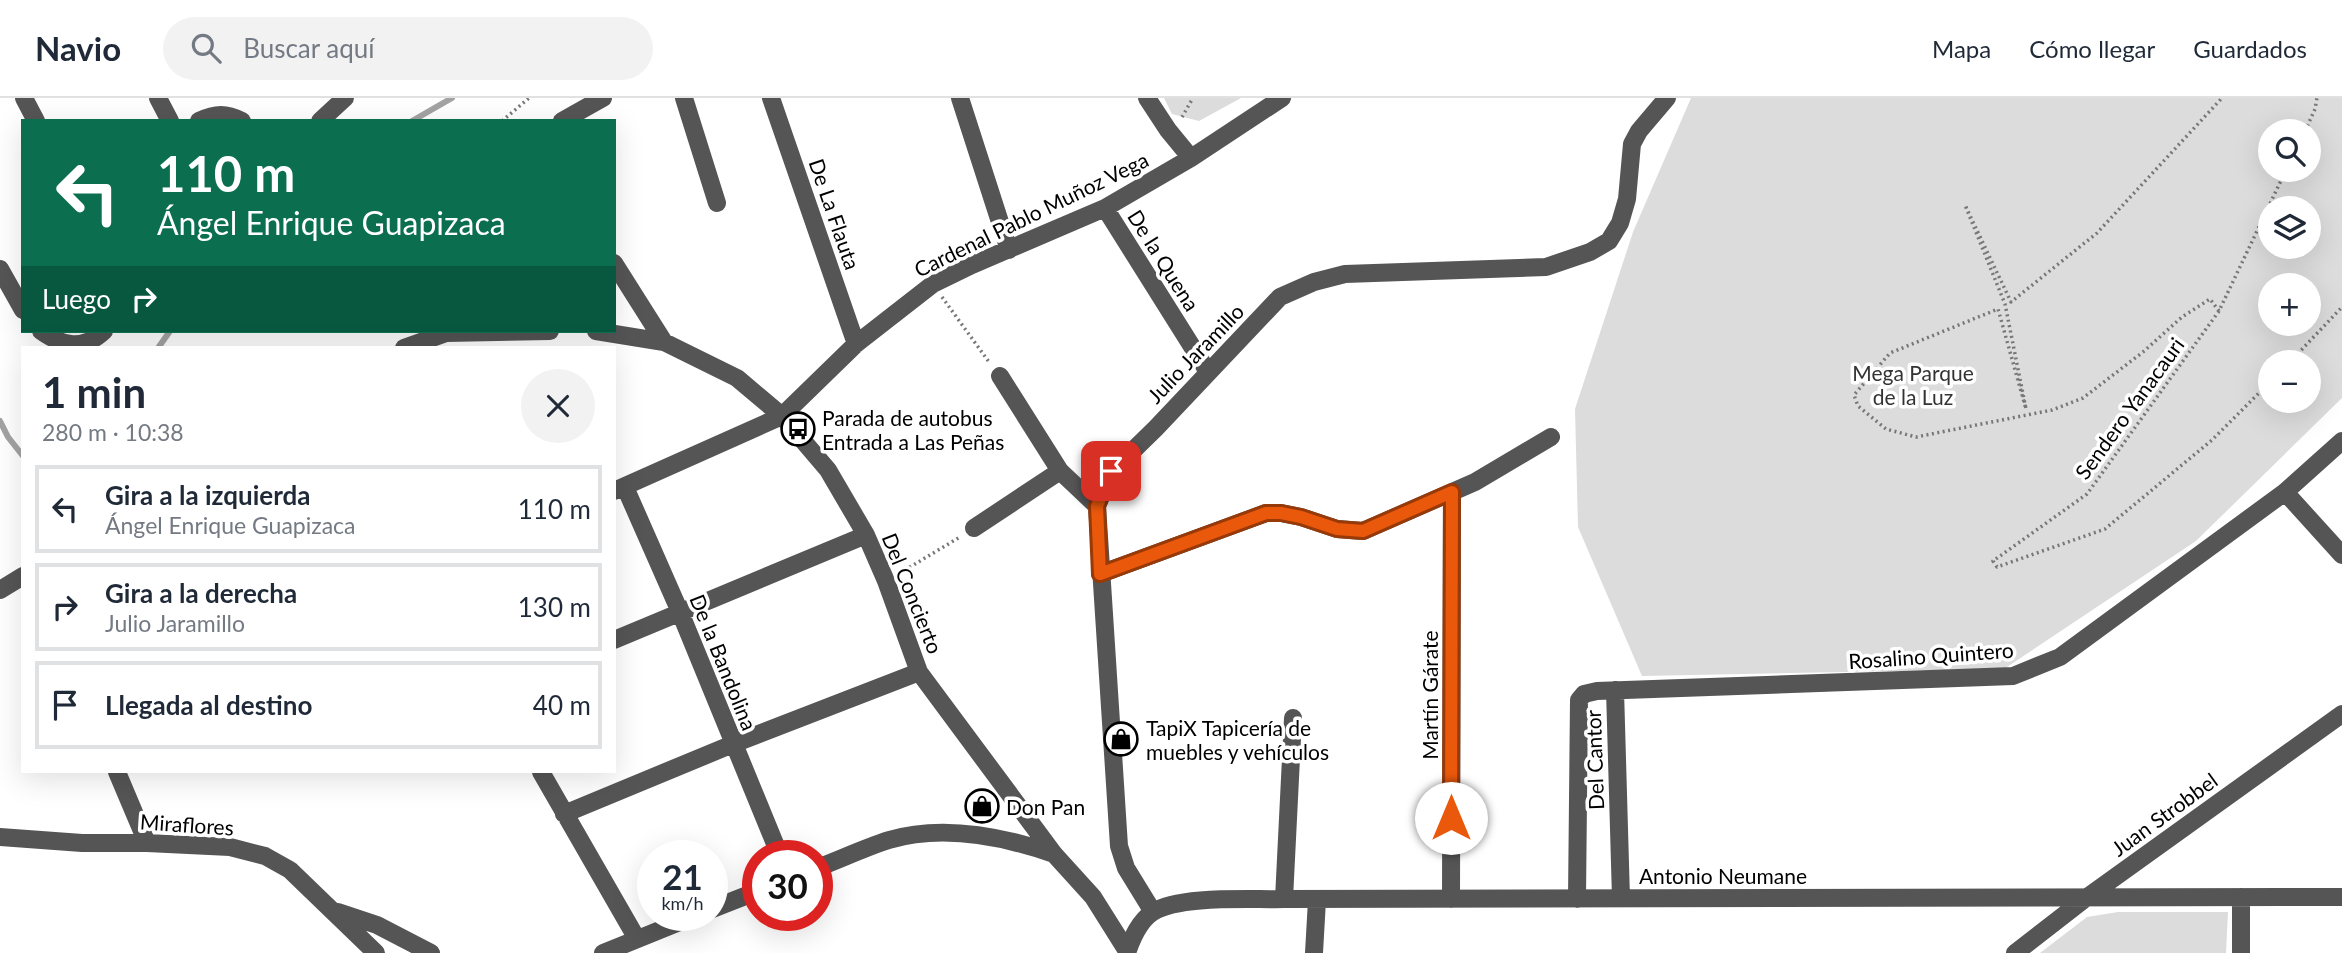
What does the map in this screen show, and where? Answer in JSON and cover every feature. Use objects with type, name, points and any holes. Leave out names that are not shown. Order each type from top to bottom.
[{"type":"street","points":[[24,98],[35,119]]},
{"type":"street","points":[[158,98],[169,119]]},
{"type":"street","points":[[322,119],[345,98]]},
{"type":"street","points":[[566,119],[603,98]]},
{"type":"street","points":[[684,98],[717,203]]},
{"type":"street","name":"De La Flauta","points":[[771,98],[856,344]]},
{"type":"street","points":[[960,98],[1009,250]]},
{"type":"street","points":[[1147,98],[1191,158]]},
{"type":"street","name":"Cardenal Pablo Muñoz Vega","points":[[782,416],[856,344],[933,284],[1105,208],[1191,158],[1282,98]]},
{"type":"street","name":"Julio Jaramillo","points":[[1153,912],[1126,868],[1119,846],[1097,506],[1111,471],[1156,428],[1280,298],[1314,282],[1345,274],[1546,267],[1590,252],[1609,241],[1620,223],[1627,199],[1632,144],[1639,131],[1667,98]]},
{"type":"street","points":[[203,119],[211,115],[226,114],[237,119]]},
{"type":"street","name":"De la Quena","points":[[1105,208],[1208,372]]},
{"type":"street","points":[[616,266],[664,342]]},
{"type":"street","points":[[0,269],[21,306]]},
{"type":"street","points":[[44,333],[57,342],[83,344],[94,340],[102,333]]},
{"type":"street","points":[[412,346],[449,337],[516,333]]},
{"type":"street","name":"Del Concierto","points":[[608,333],[664,342],[737,378],[782,416],[828,470],[866,535],[887,581],[919,673],[1054,854],[1093,897],[1127,952]]},
{"type":"street","points":[[1000,376],[1060,471],[1097,506]]},
{"type":"street","points":[[620,489],[782,416]]},
{"type":"street","points":[[1100,574],[1266,513],[1301,517],[1337,529],[1363,531],[1475,482],[1551,437]]},
{"type":"street","name":"Rosalino Quintero","points":[[1615,690],[2013,676],[2060,657],[2285,492],[2342,442]]},
{"type":"street","points":[[974,528],[1060,471]]},
{"type":"street","name":"De la Bandolina","points":[[620,489],[680,612],[773,840]]},
{"type":"street","name":"Martín Gárate","points":[[1451,899],[1452,492]]},
{"type":"street","points":[[2285,492],[2342,555]]},
{"type":"street","points":[[616,639],[866,535]]},
{"type":"street","points":[[0,590],[21,577]]},
{"type":"street","points":[[564,814],[733,744],[919,673]]},
{"type":"street","name":"Del Cantor","points":[[1577,899],[1579,701],[1590,691],[1615,690],[1621,898]]},
{"type":"street","name":"Juan Strobbel","points":[[2015,953],[2086,898],[2342,714]]},
{"type":"street","points":[[1284,899],[1293,718]]},
{"type":"street","points":[[117,773],[147,843]]},
{"type":"street","points":[[542,773],[637,939]]},
{"type":"street","points":[[833,862],[890,840],[931,832],[1006,839],[1054,854]]},
{"type":"street","name":"Miraflores","points":[[0,837],[82,843],[230,847],[265,856],[290,870],[376,953]]},
{"type":"street","points":[[2241,897],[2241,953]]},
{"type":"street","name":"Antonio Neumane","points":[[1153,912],[1178,902],[1284,899],[2342,897]]},
{"type":"street","points":[[1314,953],[1317,900]]},
{"type":"street","points":[[335,911],[377,925],[431,953]]},
{"type":"street","points":[[1127,952],[1135,931],[1153,912]]},
{"type":"street","points":[[603,953],[657,931]]},
{"type":"path","points":[[504,119],[529,98]]},
{"type":"path","name":"Sendero Yanacauri","points":[[2219,311],[2210,299],[2182,317],[2144,352],[2084,398],[2052,410],[1916,437],[1886,429],[1858,407],[1854,395],[1890,353],[1998,309],[2026,409],[2005,304],[1965,205],[2011,302],[2098,233],[2222,98]]},
{"type":"path","points":[[2310,119],[2317,98]]},
{"type":"path","name":"Sendero Yanacauri","points":[[2258,394],[2212,440],[2105,529],[1997,567],[1993,561],[2087,494],[2219,311],[2280,182]]},
{"type":"path","points":[[933,284],[1000,376]]},
{"type":"path","points":[[2301,350],[2342,307]]},
{"type":"path","points":[[887,581],[974,528]]},
{"type":"green space","points":[[1164,98],[1241,98],[1199,121],[1172,114]]},
{"type":"green space","name":"Mega Parque de la Luz","points":[[1691,98],[2342,98],[2342,398],[2196,541],[2004,669],[1642,676],[1578,527],[1575,409],[1633,232]]},
{"type":"green space","points":[[2118,912],[2228,912],[2226,953],[2040,953],[2087,917]]},
{"type":"waterway","points":[[415,119],[452,98]]},
{"type":"waterway","points":[[159,346],[169,333]]},
{"type":"waterway","points":[[0,421],[21,453]]},
{"type":"place","name":"Parada de autobus Entrada a Las Peñas","points":[[798,429]]},
{"type":"place","name":"TapiX Tapicería de muebles y vehículos","points":[[1121,739]]},
{"type":"place","name":"Don Pan","points":[[982,806]]},
{"type":"route","points":[[1111,471],[1097,506],[1100,574],[1266,513],[1301,517],[1337,529],[1363,531],[1452,492],[1451,818]]}]
